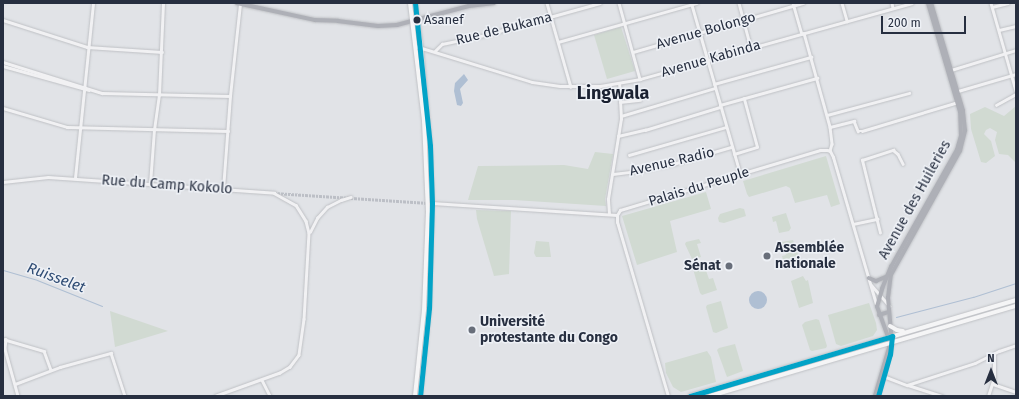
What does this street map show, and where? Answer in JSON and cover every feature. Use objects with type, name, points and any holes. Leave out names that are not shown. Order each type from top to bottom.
[{"type":"main road","points":[[238,3],[318,21],[338,21],[378,26],[415,20],[468,4],[494,3]]},
{"type":"main road","points":[[410,3],[421,47],[430,146],[429,308],[420,396]]},
{"type":"main road","points":[[414,3],[416,46],[424,120],[428,211],[424,310],[415,396]]},
{"type":"main road","name":"Avenue des Huileries","points":[[876,306],[886,277],[962,145],[966,132],[965,120],[958,91],[928,3]]},
{"type":"main road","name":"Avenue des Huileries","points":[[890,337],[890,281],[895,263],[959,144],[962,120],[950,70],[931,3]]},
{"type":"main road","points":[[869,278],[876,280],[886,277]]},
{"type":"main road","points":[[690,396],[1016,300]]},
{"type":"main road","points":[[876,306],[890,337],[891,343],[876,396]]},
{"type":"main road","points":[[710,396],[1016,306]]},
{"type":"main road","points":[[879,315],[889,312]]},
{"type":"main road","points":[[890,326],[897,330],[912,330]]},
{"type":"street","points":[[75,178],[87,47],[93,3]]},
{"type":"street","points":[[150,184],[162,52],[163,3],[158,3]]},
{"type":"street","points":[[223,189],[238,3]]},
{"type":"street","points":[[547,3],[571,87]]},
{"type":"street","name":"Rue de Bukama","points":[[435,51],[442,44],[485,35],[551,18],[600,3]]},
{"type":"street","points":[[619,3],[640,79]]},
{"type":"street","points":[[558,42],[696,3]]},
{"type":"street","points":[[739,3],[752,48]]},
{"type":"street","name":"Avenue Bolongo","points":[[633,52],[744,20],[793,4],[803,3]]},
{"type":"street","points":[[842,3],[846,21]]},
{"type":"street","points":[[892,3],[893,8]]},
{"type":"street","name":"Avenue Kabinda","points":[[416,46],[516,78],[546,84],[571,87],[619,84],[912,3]]},
{"type":"street","points":[[991,3],[1016,92],[996,105]]},
{"type":"street","points":[[992,7],[1008,3]]},
{"type":"street","points":[[691,4],[740,174]]},
{"type":"street","points":[[793,4],[811,57],[827,114],[832,144],[830,151],[853,224],[876,306]]},
{"type":"street","points":[[3,20],[87,47],[162,52]]},
{"type":"street","points":[[999,30],[1016,26]]},
{"type":"street","points":[[950,70],[1016,50]]},
{"type":"street","points":[[714,84],[811,57]]},
{"type":"street","points":[[3,62],[83,88]]},
{"type":"street","points":[[3,66],[105,93],[230,96]]},
{"type":"street","points":[[958,91],[1016,74]]},
{"type":"street","points":[[618,136],[645,130],[720,106],[817,78]]},
{"type":"street","points":[[609,214],[608,199],[621,116],[619,84]]},
{"type":"street","points":[[621,116],[715,88]]},
{"type":"street","points":[[827,114],[909,93]]},
{"type":"street","points":[[734,154],[757,147],[744,99]]},
{"type":"street","points":[[620,102],[640,100]]},
{"type":"street","points":[[830,127],[854,121],[860,132],[958,102]]},
{"type":"street","points":[[3,108],[64,126],[80,128],[228,131]]},
{"type":"street","points":[[629,155],[726,127]]},
{"type":"street","name":"Avenue Radio","points":[[612,174],[666,165],[731,147]]},
{"type":"street","name":"Palais du Peuple","points":[[617,215],[620,210],[820,150],[830,151]]},
{"type":"street","points":[[880,233],[862,160],[893,150],[898,154],[903,164]]},
{"type":"street","name":"Rue du Camp Kokolo","points":[[3,182],[38,177],[75,178],[274,192],[291,202],[301,212],[309,233]]},
{"type":"street","name":"Rue du Camp Kokolo","points":[[216,396],[262,380],[285,370],[294,362],[300,350],[304,319],[309,233],[316,218],[327,207],[351,197]]},
{"type":"street","points":[[430,203],[617,215],[621,235],[668,396]]},
{"type":"street","points":[[853,224],[877,219]]},
{"type":"street","points":[[871,285],[889,306]]},
{"type":"street","points":[[18,396],[5,349],[4,339],[44,351],[51,370]]},
{"type":"street","points":[[907,384],[975,363],[1016,345]]},
{"type":"street","points":[[14,384],[51,370],[111,353],[125,396]]},
{"type":"street","points":[[988,396],[993,384],[995,370],[994,354]]},
{"type":"street","points":[[882,376],[942,396]]},
{"type":"street","points":[[262,380],[270,396]]},
{"type":"street","points":[[993,384],[1016,392]]},
{"type":"shaded area","points":[[621,27],[635,71],[607,79],[594,35]]},
{"type":"shaded area","points":[[1016,106],[1016,163],[1008,155],[999,154],[995,140],[997,132],[990,128],[986,130],[984,134],[991,141],[995,156],[986,163],[981,162],[971,129],[970,114],[985,107],[1004,116]]},
{"type":"shaded area","points":[[595,152],[613,154],[605,199],[606,206],[514,200],[468,200],[478,166],[564,165],[588,169]]},
{"type":"shaded area","points":[[826,156],[840,204],[831,207],[827,195],[795,203],[790,188],[786,186],[749,197],[747,194],[743,181]]},
{"type":"shaded area","points":[[706,192],[711,209],[670,221],[677,252],[637,265],[622,216]]},
{"type":"shaded area","points":[[740,208],[744,209],[746,216],[724,223],[719,222],[718,218],[720,214]]},
{"type":"shaded area","points":[[476,210],[511,211],[509,274],[494,276],[477,219]]},
{"type":"shaded area","points":[[786,213],[791,228],[789,231],[779,233],[776,221],[773,222],[772,217]]},
{"type":"shaded area","points":[[699,239],[701,243],[697,244],[701,257],[692,259],[685,244],[686,242]]},
{"type":"shaded area","points":[[793,240],[801,263],[799,266],[786,270],[782,256],[786,255],[782,242]]},
{"type":"shaded area","points":[[536,241],[549,242],[551,257],[536,257],[534,253]]},
{"type":"shaded area","points":[[704,265],[709,279],[713,278],[717,290],[702,295],[700,293],[693,269]]},
{"type":"shaded area","points":[[803,276],[806,281],[808,280],[813,303],[799,308],[791,281]]},
{"type":"shaded area","points":[[721,301],[728,328],[716,333],[713,332],[706,307],[707,305]]},
{"type":"shaded area","points":[[869,303],[877,330],[873,336],[841,346],[836,344],[828,315]]},
{"type":"shaded area","points":[[110,311],[168,331],[115,347]]},
{"type":"shaded area","points":[[816,319],[819,320],[827,346],[826,348],[812,351],[810,350],[802,325],[805,322]]},
{"type":"shaded area","points":[[735,344],[743,371],[727,377],[717,350],[719,348]]},
{"type":"shaded area","points":[[707,351],[711,357],[716,382],[681,392],[673,387],[666,373],[665,363]]},
{"type":"water","points":[[464,74],[468,80],[460,89],[463,103],[461,106],[457,105],[454,91],[455,83]]},
{"type":"water","points":[[754,291],[762,291],[767,296],[765,307],[762,309],[754,309],[749,304],[749,296]]},
{"type":"waterway","name":"Ruisselet","points":[[3,270],[37,280],[102,306]]},
{"type":"waterway","points":[[896,317],[973,297],[1016,283]]},
{"type":"tunnel","points":[[274,193],[429,203]]},
{"type":"transit line","points":[[415,3],[430,146],[432,203],[429,308],[420,396]]},
{"type":"transit line","points":[[690,396],[892,336],[890,354],[878,396]]},
{"type":"place","name":"Asanef","points":[[417,20]]},
{"type":"place","name":"Assemblée nationale","points":[[767,256]]},
{"type":"place","name":"Sénat","points":[[729,266]]},
{"type":"place","name":"Université protestante du Congo","points":[[472,330]]},
{"type":"district","name":"Lingwala","points":[[613,93]]}]
